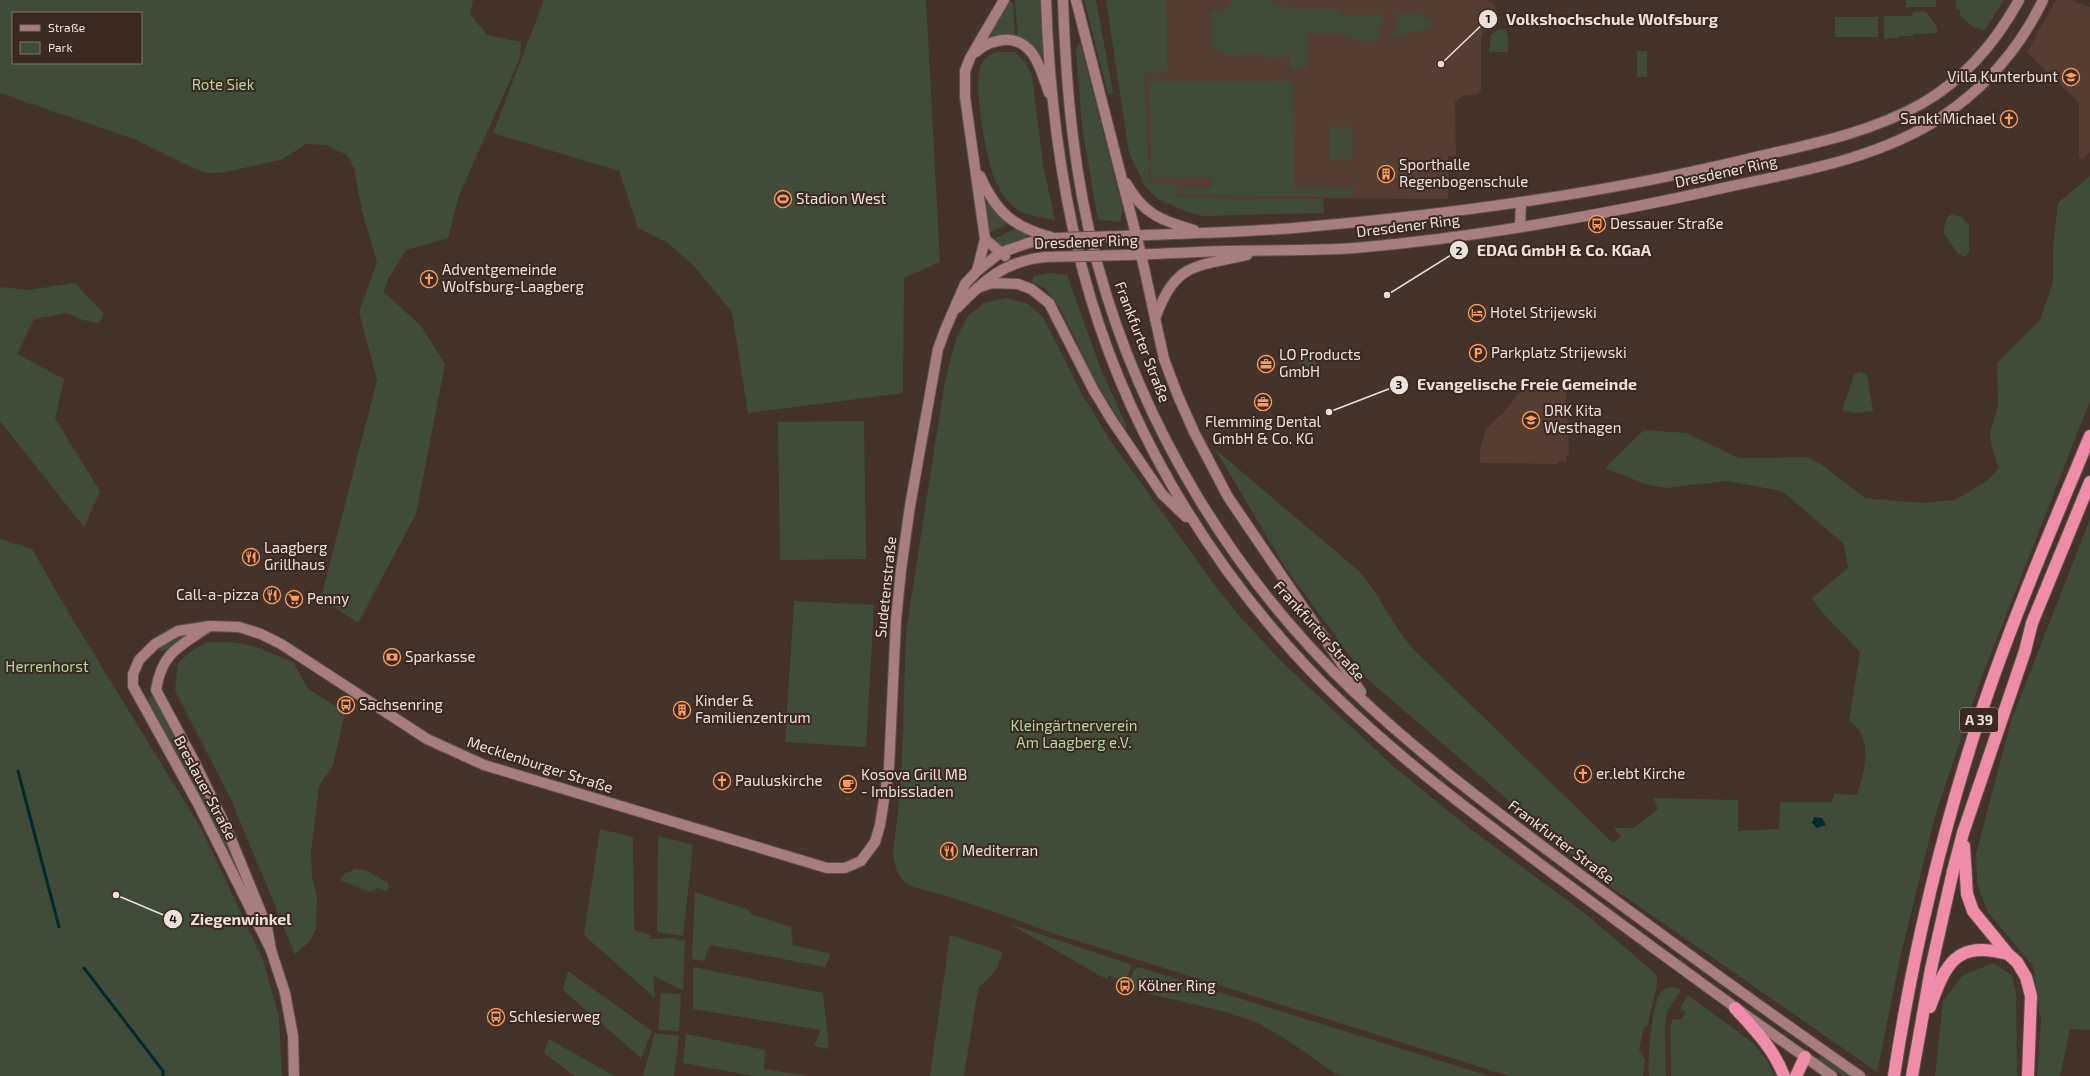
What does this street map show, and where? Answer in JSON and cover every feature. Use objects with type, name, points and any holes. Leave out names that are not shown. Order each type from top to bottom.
[{"type":"highway","name":"A 39","points":[[1894,1074],[1914,966],[1934,874],[1956,795],[1978,724],[2029,582],[2090,436]]},
{"type":"highway","name":"A 39","points":[[1912,1076],[1931,969],[1963,833],[2024,652],[2032,623],[2090,482]]},
{"type":"highway","points":[[1963,833],[1967,894],[1973,911],[2008,954],[2017,962],[2026,977],[2030,996],[2028,1076]]},
{"type":"highway","points":[[1918,1041],[1941,976],[1948,965],[1957,957],[1970,951],[1981,949],[2008,954]]},
{"type":"highway","points":[[1735,1008],[1768,1046],[1779,1062],[1784,1076]]},
{"type":"highway","points":[[1796,1076],[1804,1057]]},
{"type":"street","points":[[977,271],[985,239],[965,93],[966,71],[970,58],[1004,0]]},
{"type":"street","name":"Frankfurter Straße","points":[[1046,0],[1054,108],[1060,162],[1083,273],[1101,329],[1125,391],[1141,425],[1177,494],[1221,563],[1270,626],[1308,668],[1379,736],[1474,814],[1735,1008],[1832,1076]]},
{"type":"street","name":"Frankfurter Straße","points":[[1062,0],[1071,116],[1082,194],[1097,265],[1140,386],[1191,486],[1238,559],[1284,617],[1334,672],[1380,715],[1484,802],[1619,904],[1860,1076]]},
{"type":"street","points":[[1076,0],[1141,254],[1164,359],[1178,396],[1194,432],[1228,497],[1355,684],[1380,715]]},
{"type":"street","name":"Dresdener Ring","points":[[976,166],[987,192],[998,208],[1015,223],[1040,237],[1055,238],[1204,233],[1311,227],[1434,214],[1521,202],[1685,174],[1844,135],[1887,120],[1922,103],[1966,70],[1994,39],[2019,0]]},
{"type":"street","name":"Dresdener Ring","points":[[952,314],[977,288],[997,272],[1015,262],[1045,257],[1266,251],[1360,247],[1415,242],[1574,218],[1779,176],[1829,164],[1897,140],[1940,118],[1981,86],[2003,63],[2018,44],[2043,0]]},
{"type":"street","points":[[970,58],[981,48],[992,42],[1006,40],[1024,45],[1037,60],[1054,108]]},
{"type":"street","points":[[1119,169],[1131,192],[1152,215],[1166,222],[1204,233]]},
{"type":"street","points":[[1520,226],[1521,202]]},
{"type":"street","name":"Dresdener Ring","points":[[952,314],[965,284],[977,271],[1000,253],[1040,237]]},
{"type":"street","points":[[985,239],[1000,253],[1015,262]]},
{"type":"street","points":[[1155,319],[1163,297],[1172,284],[1183,273],[1193,267],[1207,262],[1266,251]]},
{"type":"street","points":[[977,288],[992,283],[1018,284],[1031,289],[1049,304],[1094,391],[1140,463],[1162,494],[1198,528]]},
{"type":"street","name":"Sudetenstraße","points":[[861,861],[870,851],[878,834],[884,806],[891,740],[896,620],[909,513],[938,349],[952,314]]},
{"type":"street","name":"Mecklenburger Straße","points":[[154,644],[178,631],[210,626],[239,627],[261,634],[281,644],[427,738],[484,765],[827,868],[845,868],[861,861]]},
{"type":"street","name":"Breslauer Straße","points":[[210,626],[172,652],[164,662],[156,690],[193,759],[226,828],[267,927],[271,950],[286,1000],[292,1036],[294,1076]]},
{"type":"street","name":"Breslauer Straße","points":[[154,644],[139,660],[133,674],[133,686],[197,802],[271,950]]},
{"type":"street","points":[[1804,1057],[1814,1044]]},
{"type":"shaded area","points":[[1166,0],[1486,0],[1493,3],[1498,17],[1494,24],[1482,34],[1481,90],[1478,94],[1463,96],[1455,102],[1456,156],[1448,156],[1448,199],[1191,198],[1176,196],[1150,184],[1144,72],[1168,72]]},
{"type":"shaded area","name":"Villa Kunterbunt","points":[[2056,0],[2069,0],[2090,7],[2090,152],[2082,160],[2079,157],[2079,103],[2027,52]]},
{"type":"shaded area","name":"DRK Kita Westhagen","points":[[1523,388],[1563,389],[1566,392],[1569,453],[1566,456],[1566,462],[1560,461],[1557,464],[1480,463],[1480,449],[1486,429],[1505,411]]},
{"type":"green space","name":"Rote Siek","points":[[0,0],[473,0],[470,14],[487,35],[521,42],[520,58],[459,195],[448,238],[406,250],[388,279],[384,292],[421,326],[445,364],[416,514],[358,623],[321,598],[377,380],[359,312],[377,262],[362,211],[354,168],[347,155],[326,145],[306,144],[281,160],[220,173],[207,173],[193,168],[134,139],[0,93]]},
{"type":"green space","name":"Stadion West","points":[[544,0],[926,0],[940,262],[904,278],[903,393],[748,413],[732,312],[694,266],[667,242],[638,228],[619,171],[493,133]]},
{"type":"green space","points":[[1009,0],[1013,3],[1015,37],[1003,35],[987,38],[986,36]]},
{"type":"green space","points":[[1015,0],[1040,0],[1043,60],[1030,44],[1018,38]]},
{"type":"green space","points":[[1084,0],[1096,0],[1113,93],[1108,94]]},
{"type":"green space","points":[[1106,0],[1166,0],[1168,72],[1144,73],[1150,184],[1175,184],[1176,196],[1191,198],[1323,199],[1324,213],[1204,216],[1187,212],[1158,199],[1145,186],[1129,153]]},
{"type":"green space","points":[[1232,0],[1269,0],[1275,4],[1303,9],[1342,9],[1340,15],[1384,15],[1378,29],[1380,36],[1374,41],[1361,41],[1344,34],[1307,34],[1308,68],[1291,68],[1290,54],[1275,58],[1269,58],[1262,53],[1227,56],[1211,46],[1211,12],[1225,10]]},
{"type":"green space","points":[[1906,0],[1936,0],[1936,7],[1906,7]]},
{"type":"green space","points":[[1956,0],[2004,0],[1984,31],[1972,26],[1960,16],[1960,10],[1956,9]]},
{"type":"green space","points":[[1913,12],[1926,12],[1937,27],[1937,33],[1913,34],[1913,36],[1899,36],[1898,38],[1884,39],[1884,16],[1912,16]]},
{"type":"green space","points":[[1399,14],[1420,14],[1431,20],[1431,28],[1428,30],[1408,31],[1405,36],[1393,36]]},
{"type":"green space","points":[[1835,17],[1878,17],[1878,37],[1835,37]]},
{"type":"green space","points":[[1505,29],[1508,37],[1508,52],[1489,52],[1491,35],[1498,30]]},
{"type":"green space","points":[[1080,42],[1123,210],[1120,222],[1098,220],[1082,127],[1076,49]]},
{"type":"green space","points":[[1637,51],[1647,51],[1647,77],[1637,77]]},
{"type":"green space","points":[[997,52],[1015,52],[1025,62],[1032,76],[1043,165],[1055,220],[1037,217],[1020,211],[1007,200],[994,178],[981,121],[978,90],[980,68],[983,62],[989,56]]},
{"type":"green space","points":[[1293,81],[1294,188],[1353,189],[1353,196],[1182,195],[1182,187],[1212,188],[1212,177],[1151,177],[1150,82]]},
{"type":"green space","points":[[1330,127],[1351,127],[1351,159],[1330,159]]},
{"type":"green space","points":[[2090,176],[2090,401],[1981,679],[1935,816],[1900,958],[1877,1072],[1601,880],[1366,678],[1285,567],[1215,449],[1360,572],[1414,650],[1613,843],[1621,837],[1614,828],[1634,828],[1658,809],[1653,798],[1738,800],[1738,831],[1779,829],[1780,802],[1832,802],[1834,794],[1857,795],[1863,776],[1865,765],[1865,745],[1857,728],[1849,721],[1860,652],[1820,610],[1812,598],[1848,568],[1844,544],[1782,491],[1727,481],[1666,488],[1645,484],[1605,468],[1644,430],[1686,433],[1739,458],[1807,457],[1821,464],[1865,498],[1923,503],[1955,500],[1988,480],[1999,468],[1992,448],[1990,433],[1998,406],[1997,363],[2040,320],[2053,282],[2053,247],[2058,203]]},
{"type":"green space","points":[[988,203],[1008,224],[989,233],[984,204]]},
{"type":"green space","points":[[1952,214],[1962,217],[1969,226],[1969,252],[1965,257],[1958,254],[1943,232],[1947,218]]},
{"type":"green space","points":[[1014,229],[1026,234],[1026,241],[1003,249],[992,240]]},
{"type":"green space","points":[[1050,273],[1067,275],[1100,367],[1127,427],[1125,429],[1098,386],[1061,310],[1045,288],[1032,282],[1034,276]]},
{"type":"green space","points":[[75,283],[104,314],[99,323],[83,320],[67,313],[34,319],[17,354],[64,379],[55,419],[100,491],[84,527],[0,421],[0,287],[29,290]]},
{"type":"green space","name":"Kleingärtnerverein Am Laagberg e.V.","points":[[1007,298],[1028,304],[1043,317],[1082,394],[1110,440],[1216,587],[1242,619],[1281,661],[1393,766],[1468,827],[1587,915],[1657,975],[1648,1025],[1644,1028],[1639,1049],[1645,1060],[1643,1076],[1509,1076],[1049,932],[950,897],[915,887],[904,881],[899,875],[893,853],[901,786],[906,632],[945,381],[956,339],[968,316],[984,303]]},
{"type":"green space","points":[[1308,354],[1318,365],[1317,369],[1305,369],[1299,363],[1298,360],[1304,355]]},
{"type":"green space","points":[[1861,372],[1867,375],[1873,411],[1854,413],[1842,410],[1855,373]]},
{"type":"green space","points":[[864,421],[866,559],[780,560],[778,422]]},
{"type":"green space","points":[[2090,519],[2090,1030],[2070,1029],[2060,1076],[2037,1076],[2041,1021],[2033,966],[1988,912],[1977,884],[1976,854],[2011,721]]},
{"type":"green space","name":"Herrenhorst","points":[[0,539],[32,549],[73,620],[202,830],[263,960],[279,1017],[282,1076],[0,1076]]},
{"type":"green space","points":[[794,601],[874,605],[866,747],[785,742]]},
{"type":"green space","points":[[186,631],[198,632],[161,652],[158,647]]},
{"type":"green space","points":[[208,642],[232,642],[256,647],[293,662],[308,689],[345,712],[333,765],[319,786],[311,852],[312,877],[317,898],[316,929],[309,942],[295,954],[232,802],[175,690],[178,663],[193,650]]},
{"type":"green space","points":[[155,695],[221,827],[244,882],[242,883],[147,699]]},
{"type":"green space","points":[[600,829],[633,837],[634,930],[650,935],[650,939],[672,938],[685,941],[683,990],[653,976],[655,998],[584,935]]},
{"type":"green space","points":[[658,836],[693,845],[683,936],[657,932]]},
{"type":"green space","points":[[355,869],[365,870],[389,883],[388,890],[385,891],[377,888],[370,892],[340,880],[345,874]]},
{"type":"green space","points":[[695,892],[749,910],[751,914],[791,927],[793,945],[831,954],[825,967],[710,945],[704,961],[692,959]]},
{"type":"green space","points":[[1010,924],[1132,965],[1125,982],[1109,976],[1107,979],[1097,974]]},
{"type":"green space","points":[[950,935],[1003,952],[996,970],[978,989],[964,1076],[930,1076]]},
{"type":"green space","points":[[1994,963],[2012,976],[2016,993],[2017,1076],[1935,1076],[1943,1001],[1963,975]]},
{"type":"green space","points":[[693,967],[823,993],[829,1049],[814,1046],[821,1030],[693,1009]]},
{"type":"green space","points":[[1138,967],[1489,1076],[1339,1076],[1287,1040],[1258,1023],[1226,1012],[1133,990],[1134,986],[1128,983],[1134,970]]},
{"type":"green space","points":[[568,971],[652,1031],[641,1058],[563,990]]},
{"type":"green space","points":[[1670,987],[1681,989],[1667,1012],[1665,1025],[1666,1076],[1649,1076],[1649,1046],[1652,1021],[1657,1000],[1664,990]]},
{"type":"green space","points":[[661,993],[681,994],[679,1031],[658,1030]]},
{"type":"green space","points":[[1688,995],[1753,1043],[1766,1059],[1775,1076],[1671,1076],[1670,1026],[1673,1019],[1681,1019],[1686,1013],[1680,1008]]},
{"type":"green space","points":[[655,1033],[679,1036],[674,1076],[643,1076]]},
{"type":"green space","points":[[686,1034],[765,1050],[764,1069],[808,1076],[754,1076],[683,1063]]},
{"type":"green space","points":[[549,1039],[614,1076],[575,1076],[544,1053]]},
{"type":"green space","points":[[1821,1057],[1851,1076],[1843,1076],[1818,1059]]},
{"type":"water","points":[[1814,817],[1822,818],[1826,825],[1817,828],[1812,823]]},
{"type":"waterway","points":[[18,771],[59,927]]},
{"type":"waterway","points":[[84,968],[163,1071],[163,1076]]},
{"type":"place","name":"Volkshochschule Wolfsburg","points":[[1441,64]]},
{"type":"place","name":"Villa Kunterbunt","points":[[2071,77]]},
{"type":"place","name":"Sankt Michael","points":[[2009,119]]},
{"type":"place","name":"Sporthalle Regenbogenschule","points":[[1386,174]]},
{"type":"place","name":"Stadion West","points":[[783,199]]},
{"type":"place","name":"Dessauer Straße","points":[[1597,224]]},
{"type":"place","name":"Adventgemeinde Wolfsburg-Laagberg","points":[[429,279]]},
{"type":"place","name":"EDAG GmbH & Co. KGaA","points":[[1387,295]]},
{"type":"place","name":"Hotel Strijewski","points":[[1477,313]]},
{"type":"place","name":"Parkplatz Strijewski","points":[[1478,353]]},
{"type":"place","name":"LO Products GmbH","points":[[1266,364]]},
{"type":"place","name":"Flemming Dental GmbH & Co. KG","points":[[1263,402]]},
{"type":"place","name":"Evangelische Freie Gemeinde","points":[[1329,412]]},
{"type":"place","name":"DRK Kita Westhagen","points":[[1531,420]]},
{"type":"place","name":"Laagberg Grillhaus","points":[[251,557]]},
{"type":"place","name":"Call-a-pizza","points":[[272,595]]},
{"type":"place","name":"Penny","points":[[294,599]]},
{"type":"place","name":"Sparkasse","points":[[392,657]]},
{"type":"place","name":"Sachsenring","points":[[346,705]]},
{"type":"place","name":"Kinder & Familienzentrum","points":[[682,710]]},
{"type":"place","name":"er.lebt Kirche","points":[[1583,774]]},
{"type":"place","name":"Pauluskirche","points":[[722,781]]},
{"type":"place","name":"Kosova Grill MB - Imbissladen","points":[[848,784]]},
{"type":"place","name":"Mediterran","points":[[949,851]]},
{"type":"place","name":"Ziegenwinkel","points":[[116,895]]},
{"type":"place","name":"Kölner Ring","points":[[1125,986]]},
{"type":"place","name":"Schlesierweg","points":[[496,1017]]}]
